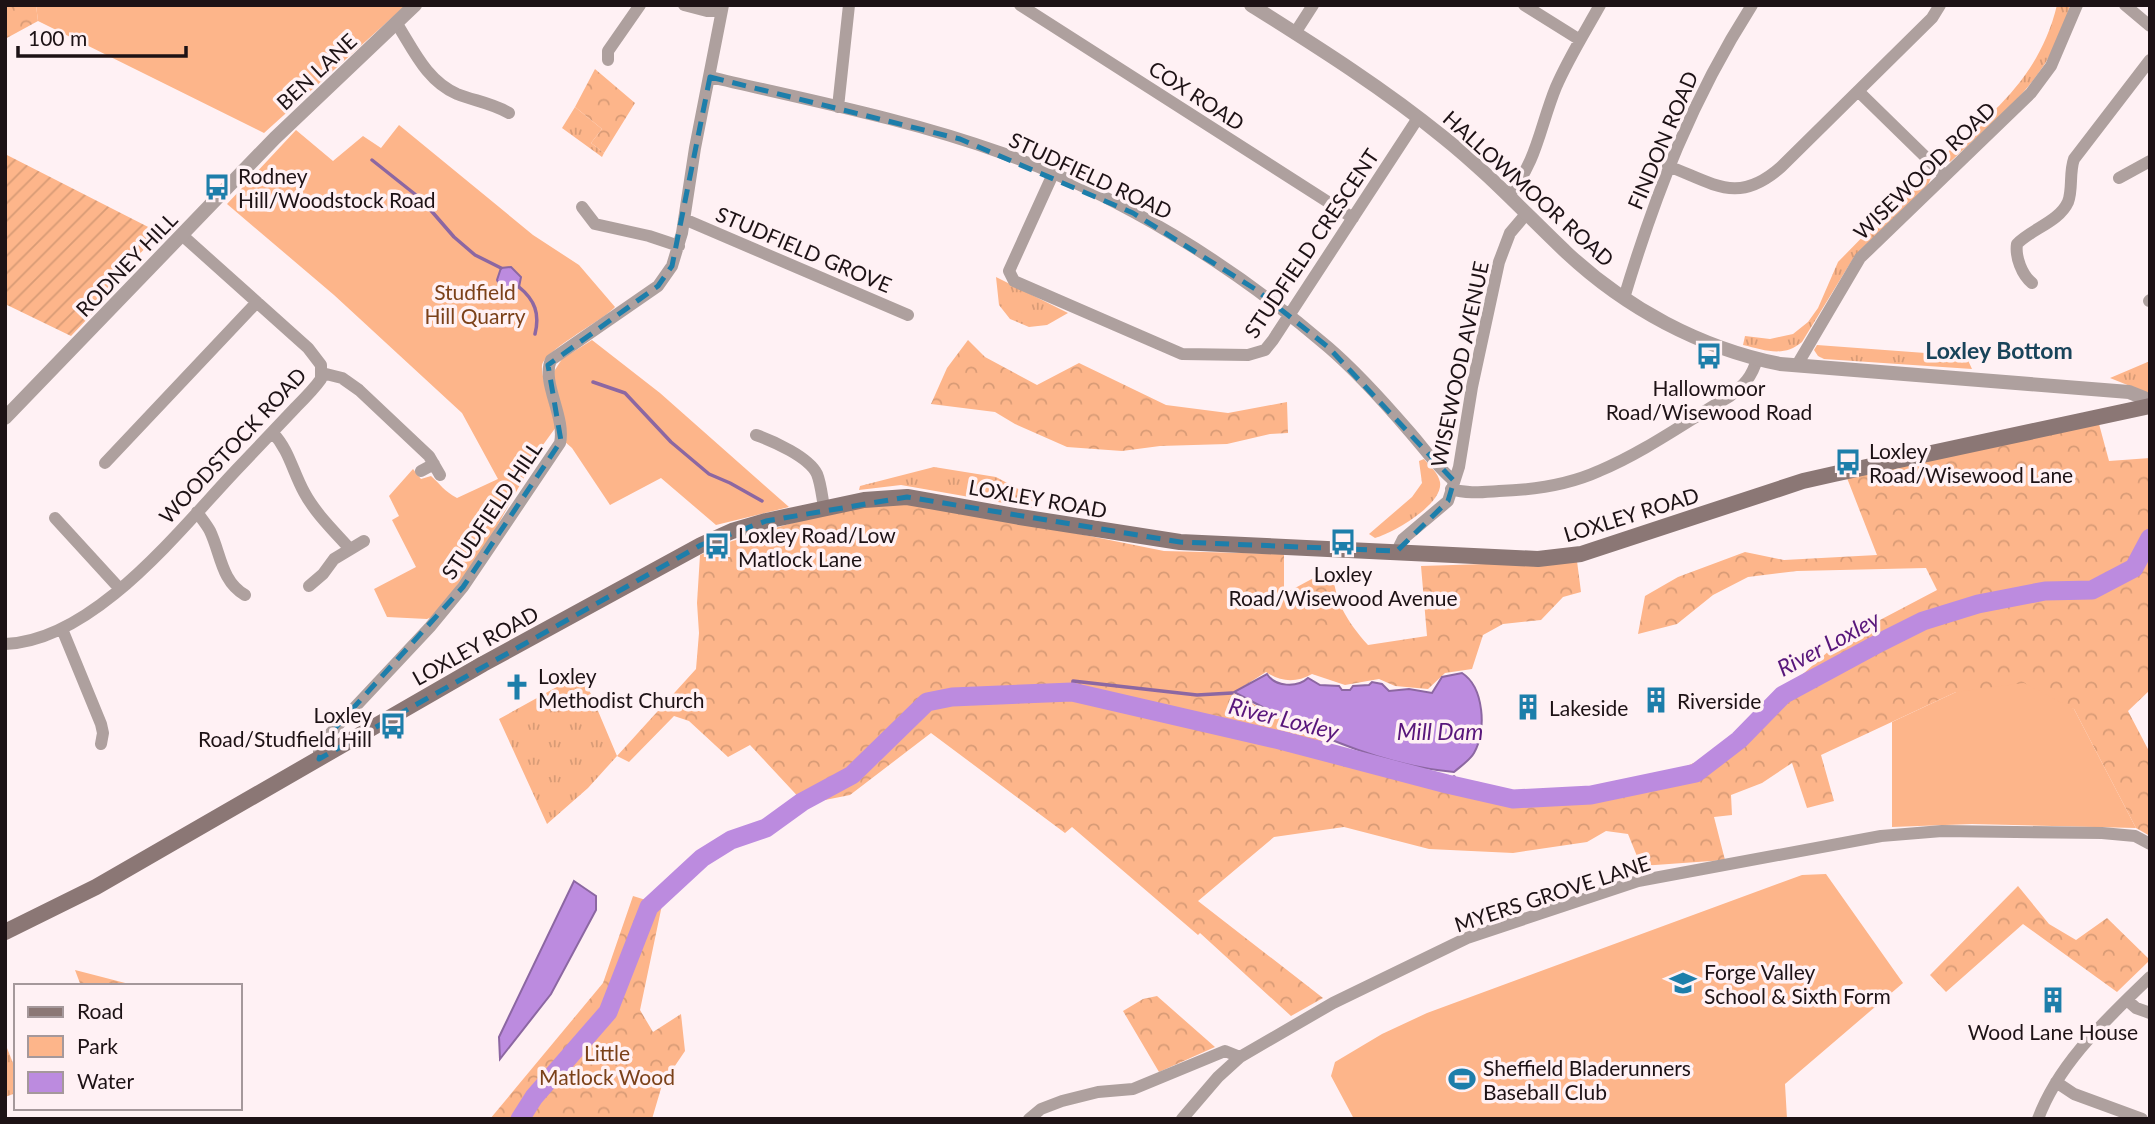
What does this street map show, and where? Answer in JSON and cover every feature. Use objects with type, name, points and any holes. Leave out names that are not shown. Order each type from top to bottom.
[{"type":"main road","name":"LOXLEY ROAD","points":[[5,932],[96,887],[483,664],[701,545],[732,531],[824,507],[864,499],[907,496],[1180,542],[1538,559],[1581,554],[1803,481],[2150,406]]},
{"type":"street","name":"BEN LANE","points":[[275,138],[415,5]]},
{"type":"street","points":[[608,60],[608,51],[640,5]]},
{"type":"street","points":[[684,5],[707,11],[722,8]]},
{"type":"street","points":[[838,107],[849,5]]},
{"type":"street","name":"COX ROAD","points":[[1020,5],[1353,218]]},
{"type":"street","name":"HALLOWMOOR ROAD","points":[[1251,5],[1452,144],[1568,254],[1624,298],[1665,324],[1706,343],[1757,359],[1797,365],[2129,391],[2144,398],[2150,406]]},
{"type":"street","points":[[1295,33],[1313,5]]},
{"type":"street","points":[[1524,5],[1580,40]]},
{"type":"street","points":[[1508,195],[1521,181],[1530,164],[1556,89],[1600,5]]},
{"type":"street","name":"FINDON ROAD","points":[[1624,298],[1668,166],[1714,69],[1752,5]]},
{"type":"street","points":[[1668,166],[1732,190],[1756,186],[1781,167],[1932,18],[1940,5]]},
{"type":"street","name":"WISEWOOD ROAD","points":[[1797,365],[1860,258],[2031,93],[2051,66],[2077,5]]},
{"type":"street","points":[[2125,5],[2150,26]]},
{"type":"street","name":"STUDFIELD HILL","points":[[319,759],[319,751],[326,738],[430,627],[463,587],[560,443],[561,427],[548,365],[551,360],[658,286],[672,266],[679,246],[722,8]]},
{"type":"street","points":[[397,24],[434,80],[453,92],[509,113]]},
{"type":"street","points":[[2032,283],[2027,279],[2018,259],[2017,244],[2060,213],[2068,202],[2074,159],[2150,60]]},
{"type":"street","name":"STUDFIELD ROAD","points":[[710,77],[838,107],[960,139],[1005,154],[1095,193],[1168,233],[1289,314],[1357,373],[1453,485]]},
{"type":"street","points":[[1857,91],[1945,176]]},
{"type":"street","name":"STUDFIELD CRESCENT","points":[[1053,174],[1009,271],[1013,281],[1172,351],[1189,355],[1258,354],[1265,350],[1418,118]]},
{"type":"street","name":"RODNEY HILL","points":[[5,418],[275,138]]},
{"type":"street","points":[[2119,178],[2150,161]]},
{"type":"street","points":[[582,207],[595,224],[679,246]]},
{"type":"street","name":"WISEWOOD AVENUE","points":[[1453,485],[1461,458],[1482,335],[1499,262],[1510,233],[1527,214]]},
{"type":"street","name":"STUDFIELD GROVE","points":[[684,219],[908,315]]},
{"type":"street","name":"WOODSTOCK ROAD","points":[[5,644],[30,640],[62,628],[97,607],[120,589],[273,433],[318,383],[323,373],[316,356],[183,236]]},
{"type":"street","points":[[105,463],[257,303]]},
{"type":"street","points":[[1397,551],[1403,539],[1448,501],[1453,485],[1473,492],[1519,491],[1550,486],[1598,472],[1730,396],[1746,384],[1757,359]]},
{"type":"street","points":[[323,373],[342,378],[359,390],[437,469],[421,471]]},
{"type":"street","points":[[273,433],[284,447],[312,506],[350,549]]},
{"type":"street","points":[[756,435],[774,442],[810,465],[817,474],[824,507]]},
{"type":"street","points":[[197,512],[210,531],[230,583],[245,595]]},
{"type":"street","points":[[55,518],[120,589]]},
{"type":"street","points":[[309,586],[323,574],[334,559],[364,541]]},
{"type":"street","points":[[62,628],[101,724],[101,744]]},
{"type":"street","name":"MYERS GROVE LANE","points":[[1182,1119],[1218,1077],[1240,1057],[1333,1003],[1467,938],[1638,881],[1881,836],[1942,831],[2102,833],[2135,836],[2150,844]]},
{"type":"street","points":[[2038,1119],[2056,1082],[2080,1050],[2150,977]]},
{"type":"street","points":[[2127,1000],[2136,1008],[2150,1013]]},
{"type":"street","points":[[1029,1119],[1041,1109],[1062,1101],[1098,1092],[1133,1089],[1225,1051],[1240,1057]]},
{"type":"street","points":[[2056,1082],[2074,1094],[2142,1119]]},
{"type":"highlighted area","points":[[710,77],[960,139],[1133,213],[1255,289],[1328,347],[1454,481],[1448,501],[1397,551],[1180,542],[907,497],[766,521],[701,545],[319,759],[326,738],[463,587],[561,441],[548,365],[658,286],[672,266]]},
{"type":"green space","points":[[5,5],[36,5],[38,21],[5,39]]},
{"type":"green space","points":[[36,5],[406,5],[264,133],[38,21]]},
{"type":"green space","points":[[2057,5],[2070,5],[2062,31],[2038,74],[2006,110],[1950,162],[1943,156],[1998,107],[2027,72],[2049,30]]},
{"type":"green space","points":[[595,69],[635,103],[604,153],[591,143],[602,129],[575,107]]},
{"type":"green space","points":[[575,107],[602,129],[591,143],[604,153],[602,157],[562,128]]},
{"type":"green space","name":"Studfield Hill Quarry","points":[[399,125],[533,235],[579,265],[615,307],[545,359],[542,371],[556,427],[540,449],[485,548],[434,616],[427,619],[387,617],[374,589],[416,567],[392,520],[399,516],[389,496],[413,469],[421,479],[431,476],[457,498],[498,479],[462,413],[334,295],[227,204],[296,130],[333,161],[363,136],[381,148]]},
{"type":"green space","points":[[5,154],[160,233],[118,276],[114,291],[71,336],[5,304]]},
{"type":"green space","points":[[1924,174],[1931,178],[1927,187],[1854,257],[1802,342],[1781,351],[1743,345],[1745,336],[1770,339],[1793,334],[1808,322],[1818,308],[1838,262]]},
{"type":"green space","points":[[996,277],[1068,313],[1047,325],[1029,327],[1010,319],[999,305]]},
{"type":"green space","name":"Studfield Hill Quarry","points":[[592,340],[660,393],[789,507],[716,525],[661,478],[610,505],[572,448],[564,441],[553,373],[562,359]]},
{"type":"green space","points":[[968,340],[985,357],[1037,385],[1079,363],[1166,405],[1228,413],[1287,402],[1288,433],[1270,434],[1227,444],[1160,446],[1122,451],[1067,447],[995,412],[931,404],[947,368]]},
{"type":"green space","points":[[1817,345],[1966,356],[1972,369],[1824,359],[1814,350]]},
{"type":"green space","points":[[2150,361],[2150,394],[2110,378]]},
{"type":"green space","points":[[2099,424],[2109,461],[2150,458],[2150,690],[2128,711],[2150,753],[2150,836],[2136,828],[2074,709],[1956,692],[1821,755],[1834,801],[1807,808],[1792,763],[1762,783],[1731,795],[1732,815],[1714,817],[1725,860],[1641,866],[1628,834],[1606,831],[1587,842],[1513,853],[1429,849],[1344,827],[1274,837],[1198,901],[1323,998],[1291,1016],[1200,933],[1198,935],[1072,827],[1065,833],[931,733],[850,795],[805,804],[750,745],[728,757],[689,721],[674,716],[629,762],[617,756],[696,669],[700,555],[729,542],[792,523],[854,508],[906,504],[1025,523],[1164,551],[1284,554],[1284,594],[1332,568],[1343,610],[1368,645],[1427,636],[1421,566],[1577,561],[1581,592],[1563,597],[1541,620],[1503,624],[1483,635],[1472,669],[1445,673],[1428,689],[1395,686],[1379,679],[1345,685],[1312,674],[1289,680],[1266,672],[1233,693],[1344,753],[1439,778],[1480,782],[1509,796],[1597,794],[1640,787],[1734,745],[1763,719],[1785,690],[1840,641],[1937,590],[1926,568],[1797,571],[1748,577],[1713,595],[1677,624],[1638,634],[1645,596],[1678,577],[1745,552],[1784,560],[1877,555],[1847,478]]},
{"type":"green space","points":[[1424,459],[1440,482],[1434,499],[1416,516],[1393,530],[1375,538],[1369,534],[1412,497],[1422,483],[1419,461]]},
{"type":"green space","points":[[934,467],[996,477],[1041,501],[1033,508],[901,485],[859,490],[860,486]]},
{"type":"green space","points":[[582,673],[617,756],[588,788],[547,824],[499,719]]},
{"type":"green space","points":[[2024,683],[2074,709],[2136,828],[1972,824],[1892,827],[1892,722],[1956,692]]},
{"type":"green space","name":"Forge Valley School & Sixth Form","points":[[1826,874],[1903,983],[1785,1084],[1787,1119],[1354,1119],[1331,1076],[1335,1062],[1382,1034],[1427,1013],[1802,875]]},
{"type":"green space","points":[[2018,886],[2049,924],[2076,940],[2107,918],[2150,960],[2117,992],[2023,924],[1946,992],[1930,975]]},
{"type":"green space","name":"Little Matlock Wood","points":[[633,896],[662,905],[640,1010],[653,1032],[681,1014],[685,1051],[662,1085],[652,1119],[490,1119],[603,983]]},
{"type":"green space","points":[[75,970],[129,984],[80,984]]},
{"type":"green space","points":[[1157,996],[1215,1047],[1159,1072],[1123,1011],[1143,999]]},
{"type":"green space","points":[[5,1043],[14,1063],[14,1094],[5,1097]]},
{"type":"water","points":[[511,267],[521,277],[519,287],[510,291],[501,289],[497,280],[501,268]]},
{"type":"water","name":"Mill Dam","points":[[1462,673],[1475,688],[1482,722],[1474,753],[1454,772],[1396,762],[1340,743],[1234,692],[1267,674],[1275,682],[1286,685],[1308,678],[1320,685],[1339,686],[1342,690],[1369,685],[1372,682],[1382,684],[1389,691],[1409,689],[1432,693],[1442,677]]},
{"type":"water","points":[[574,881],[596,896],[596,910],[551,994],[500,1059],[499,1037]]},
{"type":"waterway","points":[[372,160],[421,199],[454,237],[475,255],[501,268]]},
{"type":"waterway","points":[[519,287],[535,308],[535,334]]},
{"type":"waterway","points":[[593,382],[625,393],[671,442],[709,474],[762,501]]},
{"type":"waterway","name":"River Loxley","points":[[520,1119],[534,1097],[608,1012],[649,907],[702,858],[731,840],[766,828],[802,802],[852,775],[927,702],[952,697],[1072,692],[1280,740],[1513,799],[1591,795],[1696,773],[1739,740],[1783,695],[1881,642],[1923,621],[1978,604],[2045,591],[2092,590],[2134,568],[2150,538]]},
{"type":"waterway","points":[[1072,692],[1073,681],[1197,695],[1232,693]]},
{"type":"waterway","points":[[1452,785],[1454,777]]},
{"type":"place","name":"Rodney Hill/Woodstock Road","points":[[217,187]]},
{"type":"place","name":"Hallowmoor Road/Wisewood Road","points":[[1709,356]]},
{"type":"place","name":"Loxley Road/Wisewood Lane","points":[[1848,462]]},
{"type":"place","name":"Loxley Road/Wisewood Avenue","points":[[1343,542]]},
{"type":"place","name":"Loxley Road/Low Matlock Lane","points":[[717,546]]},
{"type":"place","name":"Loxley Methodist Church","points":[[517,687]]},
{"type":"place","name":"Riverside","points":[[1656,700]]},
{"type":"place","name":"Lakeside","points":[[1528,707]]},
{"type":"place","name":"Loxley Road/Studfield Hill","points":[[393,726]]},
{"type":"place","name":"Forge Valley School & Sixth Form","points":[[1683,983]]},
{"type":"place","name":"Wood Lane House","points":[[2053,1000]]},
{"type":"place","name":"Sheffield Bladerunners Baseball Club","points":[[1462,1079]]},
{"type":"district","name":"Loxley Bottom","points":[[1999,350]]}]
